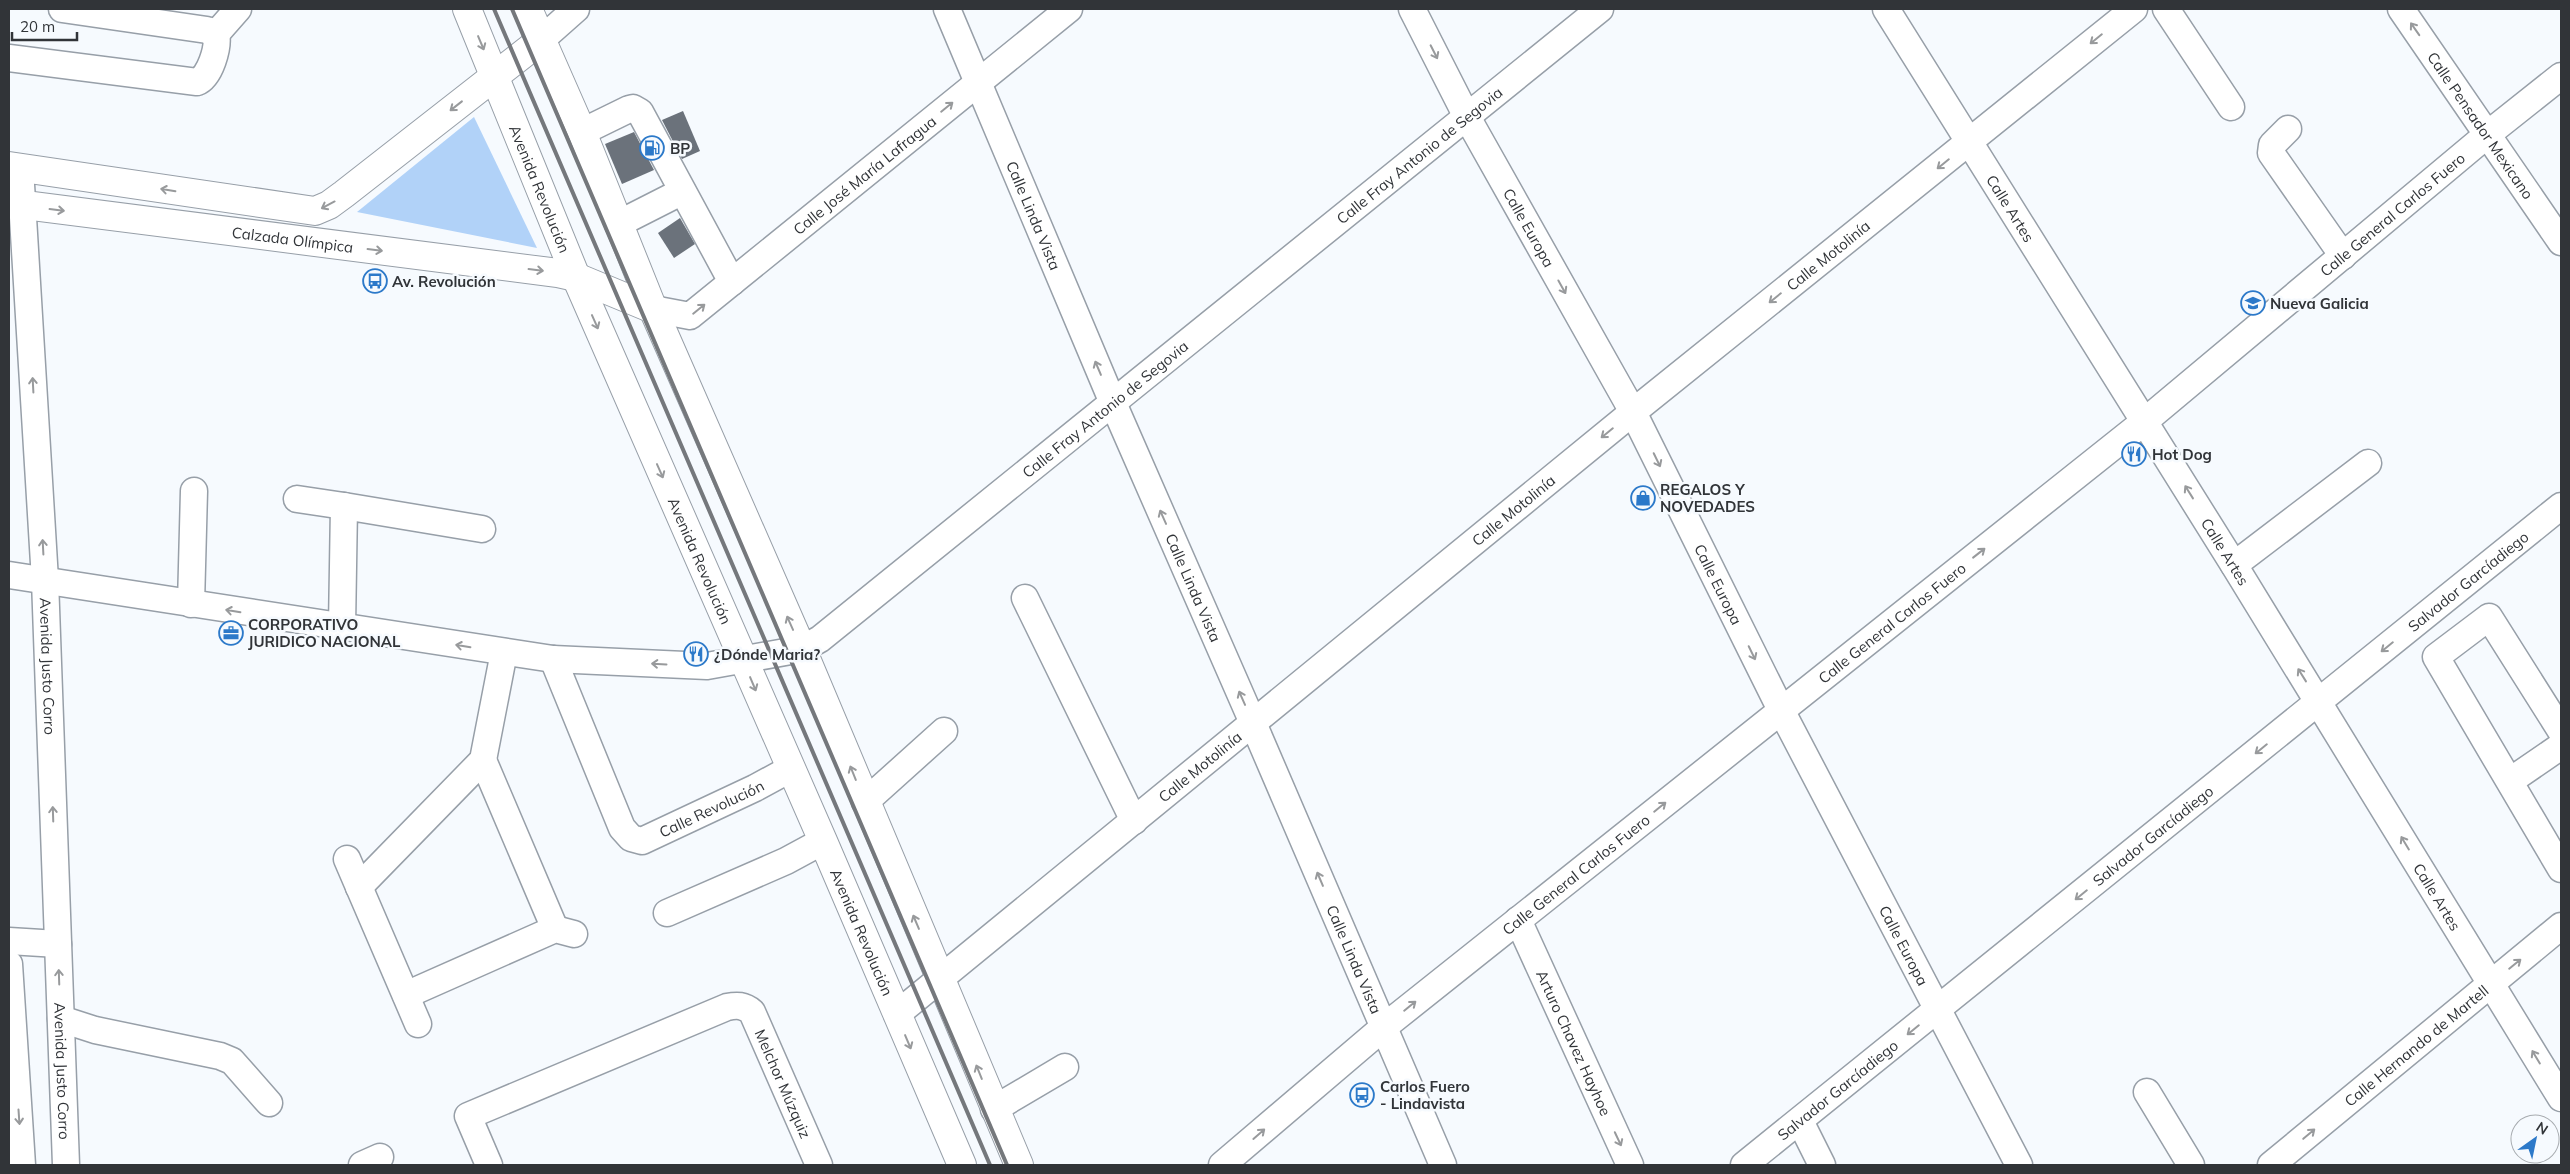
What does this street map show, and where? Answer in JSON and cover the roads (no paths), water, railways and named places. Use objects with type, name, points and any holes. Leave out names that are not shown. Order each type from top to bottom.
[{"type":"main road","name":"Avenida Revolución","points":[[467,9],[576,277],[823,841],[962,1165]]},
{"type":"main road","points":[[528,9],[582,132],[653,309],[802,649],[1019,1165]]},
{"type":"main road","name":"Calzada Olímpica","points":[[15,167],[315,211],[329,206],[541,40]]},
{"type":"main road","name":"Calzada Olímpica","points":[[15,204],[558,273],[576,277],[653,309]]},
{"type":"street","points":[[62,9],[207,30],[216,34]]},
{"type":"street","points":[[9,58],[197,82],[206,76],[217,45],[216,34],[238,9]]},
{"type":"street","points":[[541,40],[576,9]]},
{"type":"street","name":"Calle Linda Vista","points":[[947,9],[1113,403],[1443,1165]]},
{"type":"street","name":"Calle José María Lafragua","points":[[653,309],[690,316],[1069,9]]},
{"type":"street","name":"Calle Europa","points":[[1412,9],[1467,117],[1633,412],[1781,710],[2019,1165]]},
{"type":"street","name":"Calle Fray Antonio de Segovia","points":[[9,575],[553,659],[707,666],[802,649],[820,639],[1600,9]]},
{"type":"street","name":"Calle Artes","points":[[1886,9],[2145,421],[2561,1098]]},
{"type":"street","name":"Calle Motolinía","points":[[896,1014],[1633,412],[2134,9]]},
{"type":"street","points":[[2166,9],[2232,107]]},
{"type":"street","name":"Calle Pensador Mexicano","points":[[2401,9],[2561,242]]},
{"type":"street","name":"Calle General Carlos Fuero","points":[[1222,1165],[1384,1027],[2145,421],[2488,134],[2561,76]]},
{"type":"street","points":[[582,132],[629,109],[636,110],[732,282]]},
{"type":"street","points":[[2288,130],[2272,145],[2271,153],[2343,256]]},
{"type":"street","name":"Avenida Justo Corro","points":[[15,167],[15,204],[45,580],[66,1165]]},
{"type":"street","points":[[618,224],[681,192]]},
{"type":"street","points":[[2234,565],[2368,463]]},
{"type":"street","points":[[191,604],[194,491]]},
{"type":"street","points":[[297,500],[482,529]]},
{"type":"street","points":[[342,627],[344,506]]},
{"type":"street","name":"Salvador Garcíadiego","points":[[1744,1165],[1938,1011],[2561,506]]},
{"type":"street","points":[[1025,598],[1134,820]]},
{"type":"street","points":[[2561,731],[2490,617],[2436,658],[2561,869]]},
{"type":"street","points":[[359,887],[483,760],[504,652]]},
{"type":"street","name":"Calle Revolución","points":[[553,659],[622,828],[631,838],[642,841],[755,788],[790,769]]},
{"type":"street","points":[[865,802],[944,731]]},
{"type":"street","points":[[2510,780],[2561,746]]},
{"type":"street","points":[[406,995],[565,932],[483,760]]},
{"type":"street","points":[[667,913],[786,861],[823,841]]},
{"type":"street","points":[[347,859],[418,1024]]},
{"type":"street","name":"Arturo Chavez Hayhoe","points":[[1518,920],[1630,1165]]},
{"type":"street","name":"Calle Hernando de Martell","points":[[2271,1165],[2561,926]]},
{"type":"street","points":[[9,941],[58,944]]},
{"type":"street","points":[[9,964],[22,1165]]},
{"type":"street","name":"Melchor Múzquiz","points":[[488,1165],[468,1116],[727,1007],[742,1006],[752,1012],[819,1165]]},
{"type":"street","points":[[61,1019],[95,1030],[220,1056],[232,1061],[269,1102]]},
{"type":"street","points":[[994,1109],[1064,1067]]},
{"type":"street","points":[[2147,1092],[2191,1165]]},
{"type":"street","points":[[1800,1121],[1822,1165]]},
{"type":"railway","points":[[494,9],[990,1165]]},
{"type":"railway","points":[[512,9],[1007,1165]]},
{"type":"place","name":"BP","points":[[652,148]]},
{"type":"place","name":"Av. Revolución","points":[[375,281]]},
{"type":"place","name":"Nueva Galicia","points":[[2253,303]]},
{"type":"place","name":"Hot Dog","points":[[2134,454]]},
{"type":"place","name":"REGALOS Y NOVEDADES","points":[[1643,498]]},
{"type":"place","name":"CORPORATIVO JURIDICO NACIONAL","points":[[231,633]]},
{"type":"place","name":"¿Dónde Maria?","points":[[696,654]]},
{"type":"place","name":"Carlos Fuero - Lindavista","points":[[1362,1095]]}]
